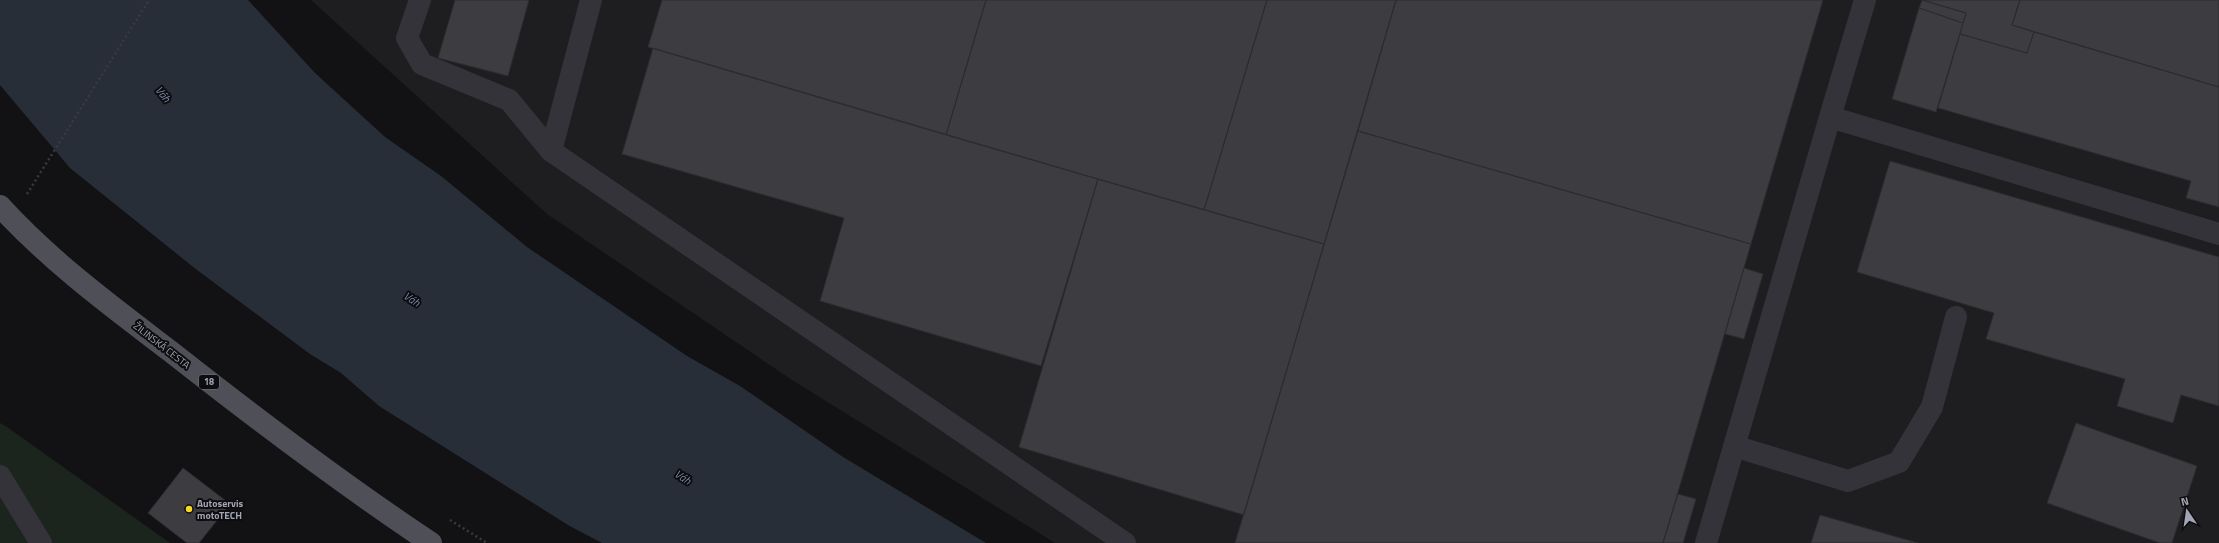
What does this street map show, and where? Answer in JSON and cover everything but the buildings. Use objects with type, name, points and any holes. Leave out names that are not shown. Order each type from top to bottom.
[{"type":"main road","name":"ŽILINSKÁ CESTA","points":[[6,212],[61,266],[222,392],[374,505],[431,543]]},
{"type":"lane","points":[[420,0],[407,38],[422,64],[509,100],[551,151],[1125,543]]},
{"type":"lane","points":[[551,151],[592,0]]},
{"type":"lane","points":[[1706,543],[1865,0]]},
{"type":"lane","points":[[1830,117],[2219,234]]},
{"type":"lane","points":[[1734,446],[1848,481],[1898,462],[1932,407],[1956,317]]},
{"type":"lane","points":[[0,476],[41,543]]},
{"type":"path","points":[[6,212],[149,0]]},
{"type":"shaded area","points":[[311,0],[2219,0],[2219,543],[1055,543],[792,380],[547,214]]},
{"type":"shaded area","points":[[0,423],[7,427],[170,543],[0,543]]},
{"type":"water","name":"Váh","points":[[0,0],[248,0],[315,73],[385,137],[441,176],[527,247],[687,356],[740,386],[843,457],[986,543],[602,543],[568,525],[379,406],[341,373],[310,354],[197,270],[70,168],[0,85]]},
{"type":"place","name":"Autoservis motoTECH","points":[[189,509]]}]
